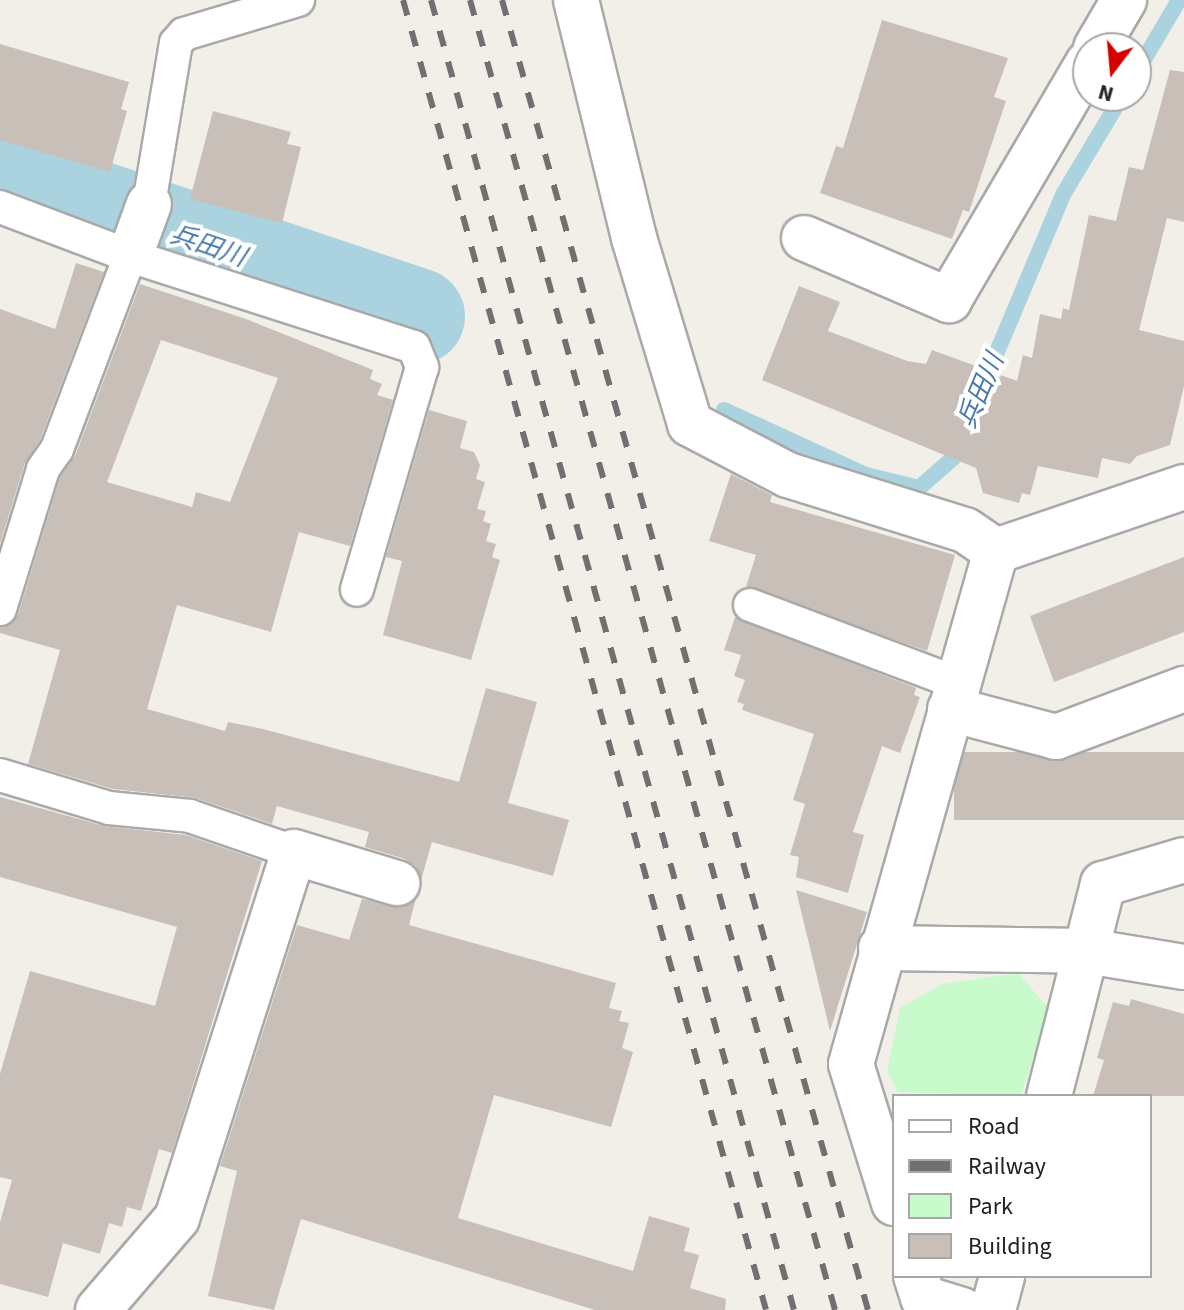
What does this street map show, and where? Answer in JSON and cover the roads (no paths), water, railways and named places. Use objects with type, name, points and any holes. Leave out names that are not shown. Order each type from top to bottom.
[{"type":"street","points":[[576,0],[634,238],[690,424],[788,475],[965,530],[996,551]]},
{"type":"street","points":[[1105,32],[1124,0]]},
{"type":"street","points":[[804,238],[949,300],[1072,90]]},
{"type":"street","points":[[132,251],[149,204]]},
{"type":"street","points":[[996,551],[1184,487]]},
{"type":"street","points":[[892,1197],[851,1064],[881,948],[996,551]]},
{"type":"street","points":[[954,696],[1056,737],[1184,689]]},
{"type":"street","points":[[98,1310],[177,1218],[294,852],[397,883]]},
{"type":"street","points":[[1050,1094],[1103,884],[1184,860]]},
{"type":"street","points":[[881,948],[1087,951],[1184,967]]},
{"type":"street","points":[[917,1278],[923,1298],[962,1310]]},
{"type":"street","points":[[993,1310],[1001,1278]]},
{"type":"lane","points":[[149,204],[176,43],[184,34],[298,0]]},
{"type":"lane","points":[[0,207],[414,347],[422,367],[357,590]]},
{"type":"lane","points":[[0,609],[43,469],[57,449],[132,251]]},
{"type":"lane","points":[[750,605],[954,696]]},
{"type":"lane","points":[[0,775],[109,808],[190,816],[294,852]]},
{"type":"waterway","name":"兵田川","points":[[1152,46],[1179,0]]},
{"type":"waterway","name":"兵田川","points":[[981,390],[1064,193],[1112,112]]},
{"type":"waterway","name":"兵田川","points":[[0,176],[417,316]]},
{"type":"waterway","name":"兵田川","points":[[724,410],[866,475],[919,488],[953,458],[960,441]]},
{"type":"railway","points":[[403,0],[766,1310]]},
{"type":"railway","points":[[431,0],[794,1310]]},
{"type":"railway","points":[[470,0],[835,1310]]},
{"type":"railway","points":[[502,0],[868,1310]]}]
